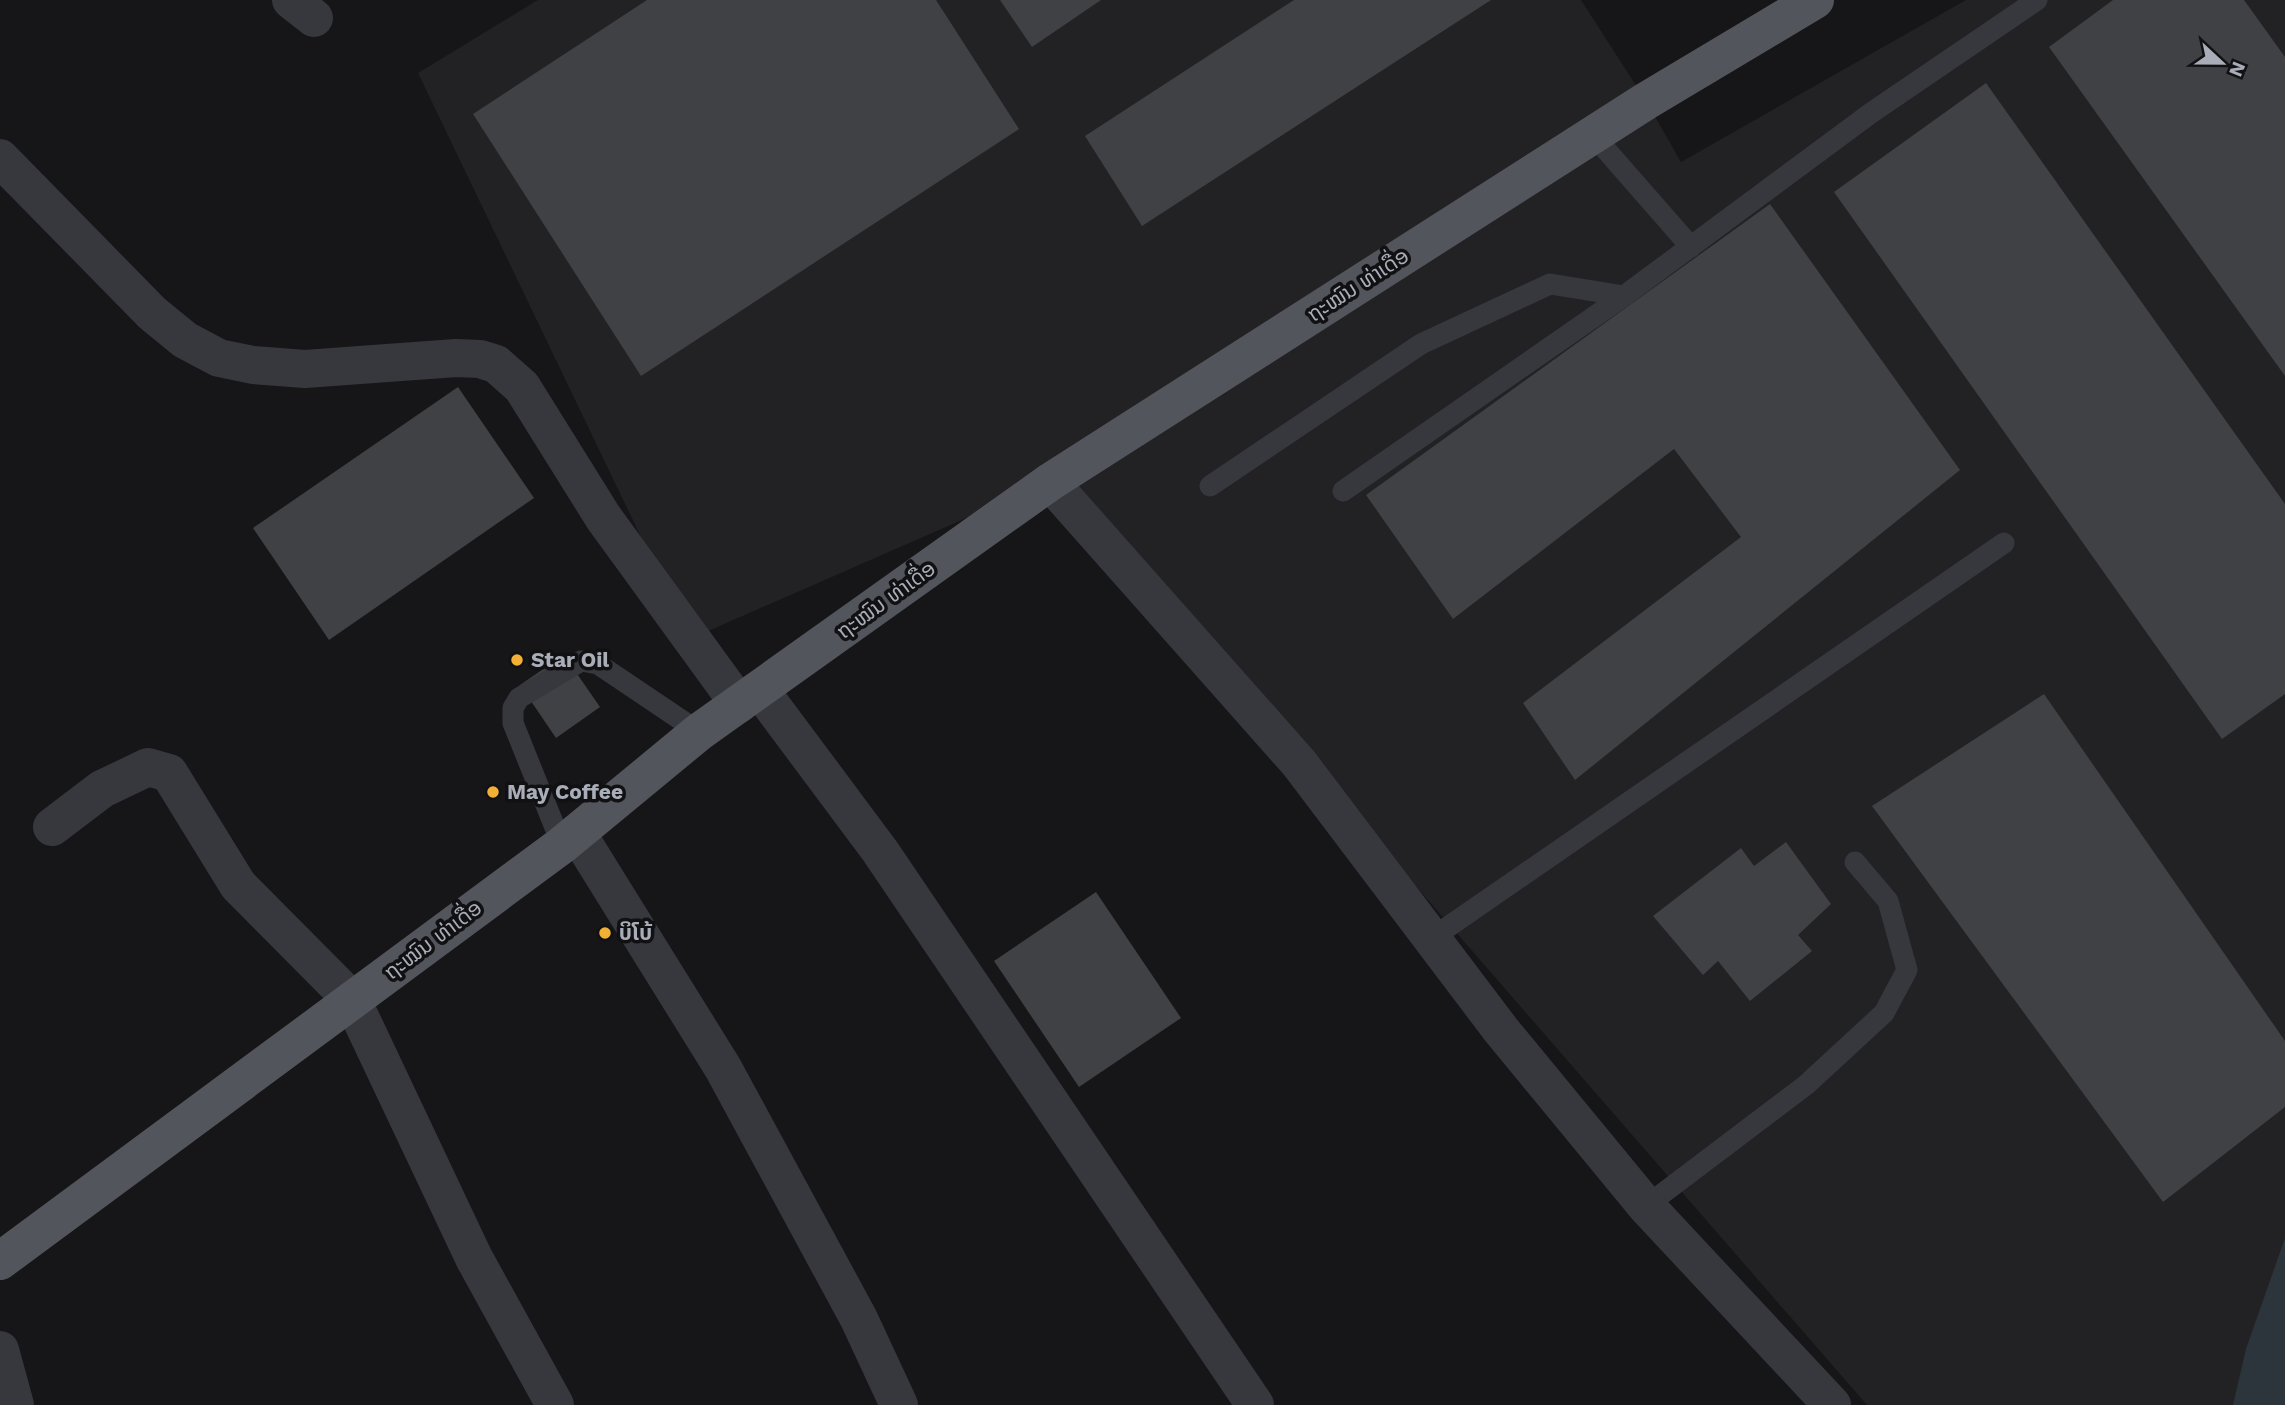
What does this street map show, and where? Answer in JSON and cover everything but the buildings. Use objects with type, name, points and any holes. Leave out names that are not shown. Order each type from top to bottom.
[{"type":"main road","name":"ຖະໝົນ ທ່າເດື່ອ","points":[[0,1261],[570,839],[699,732],[1050,482],[1594,135],[1815,0]]},
{"type":"street","points":[[0,158],[152,313],[186,340],[219,358],[253,365],[305,369],[456,358],[480,359],[496,364],[522,387],[603,517],[880,851],[1255,1405]]},
{"type":"street","points":[[1050,482],[1299,762],[1501,1030],[1646,1206],[1832,1405]]},
{"type":"street","points":[[52,827],[102,789],[148,767],[169,774],[238,885],[352,1000],[474,1258],[555,1405]]},
{"type":"street","points":[[570,839],[723,1068],[859,1319],[899,1405]]},
{"type":"street","points":[[0,1350],[15,1405]]},
{"type":"lane","points":[[1343,491],[1624,296],[1871,113],[2036,0]]},
{"type":"lane","points":[[1594,135],[1690,247]]},
{"type":"lane","points":[[1210,486],[1420,344],[1550,284],[1624,296]]},
{"type":"lane","points":[[1432,938],[2004,542]]},
{"type":"lane","points":[[570,839],[513,723],[513,708],[519,698],[581,661],[589,661],[598,663],[699,732]]},
{"type":"lane","points":[[1646,1206],[1806,1085],[1884,1013],[1907,970],[1888,901],[1855,862]]},
{"type":"shaded area","points":[[538,0],[1581,0],[1646,101],[1681,162],[1966,0],[2285,0],[2285,1405],[1867,1405],[1060,477],[690,639],[418,73]]},
{"type":"shaded area","points":[[2285,1238],[2285,1405],[2233,1405],[2246,1349]]},
{"type":"place","name":"Star Oil","points":[[517,660]]},
{"type":"place","name":"May Coffee","points":[[493,792]]},
{"type":"place","name":"ບິໂບ້","points":[[605,933]]}]
